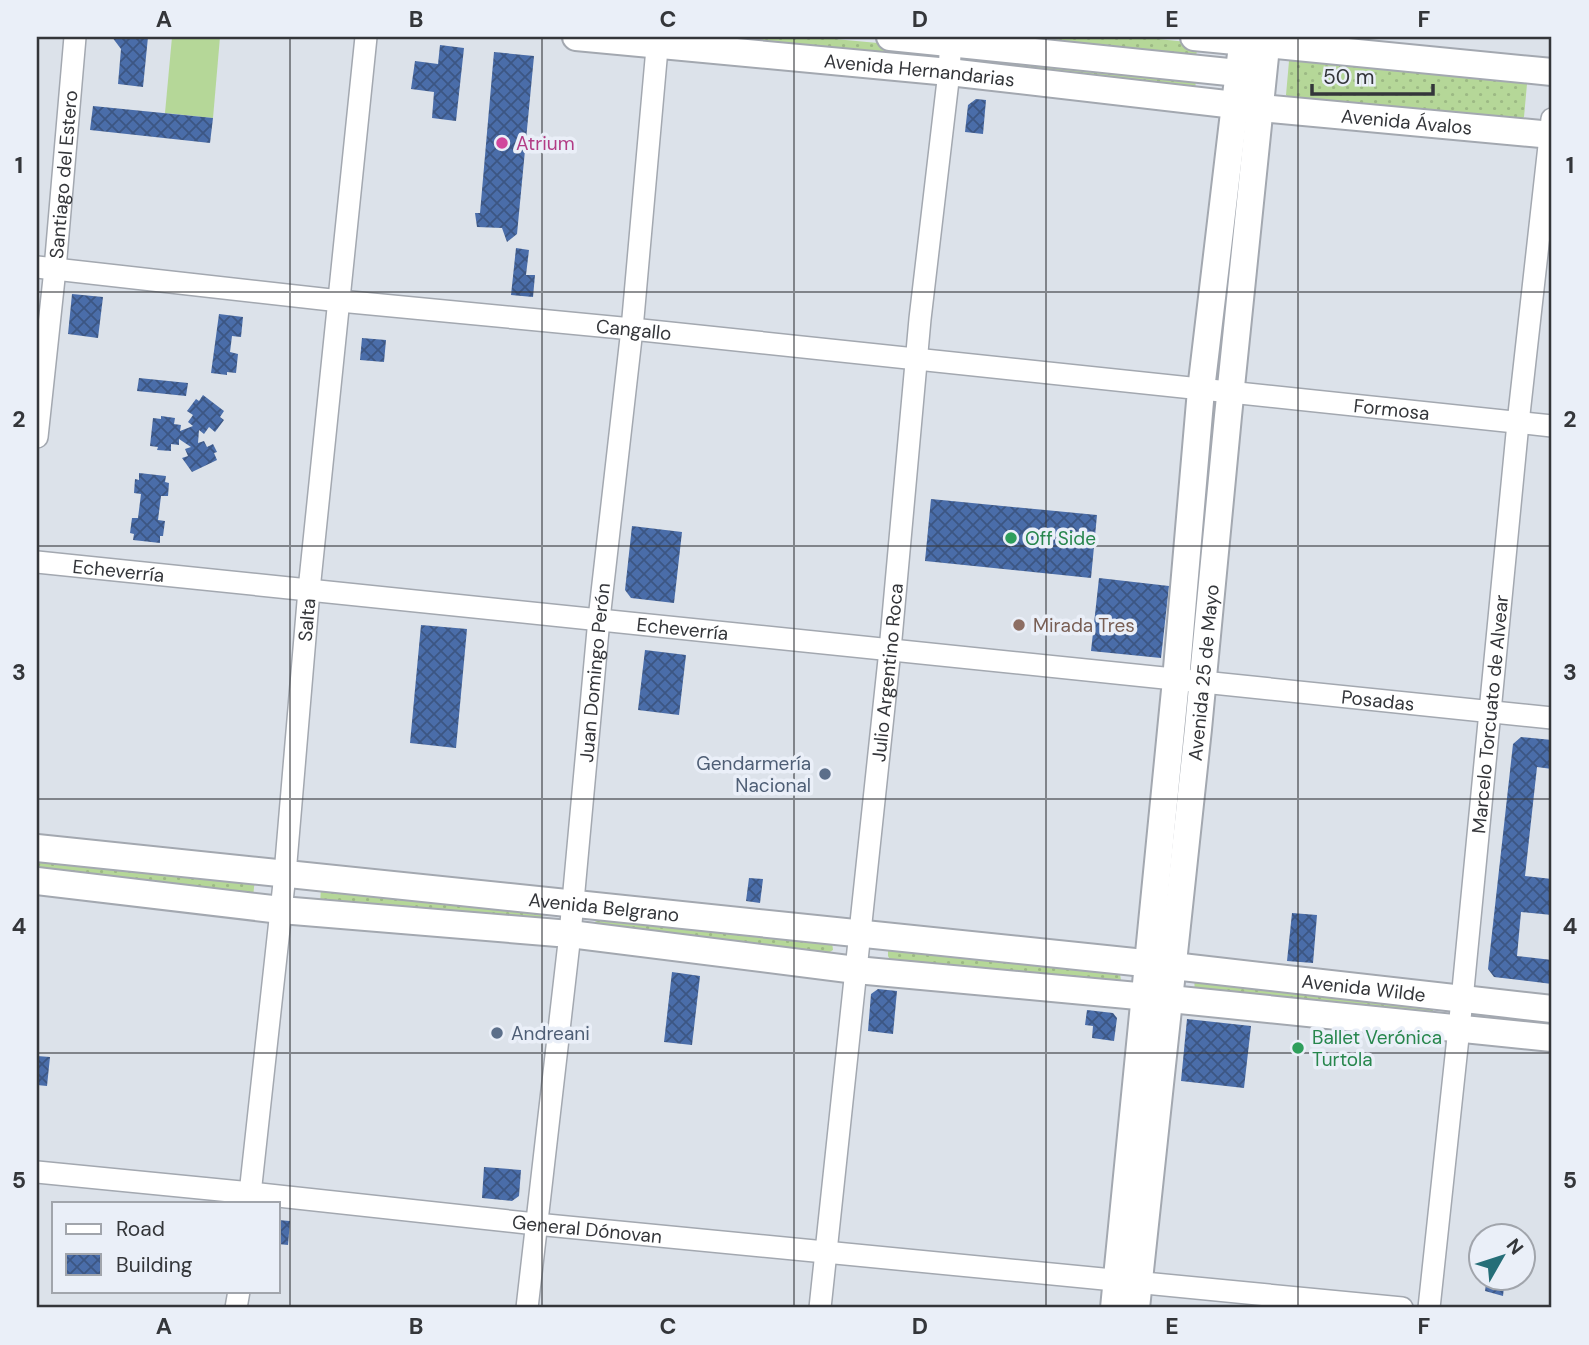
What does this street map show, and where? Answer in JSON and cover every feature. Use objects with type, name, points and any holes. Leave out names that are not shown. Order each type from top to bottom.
[{"type":"main road","name":"Avenida Hernandarias","points":[[576,37],[657,41],[1235,103],[1261,108]]},
{"type":"main road","name":"Avenida Hernandarias","points":[[890,37],[951,40],[1238,73]]},
{"type":"main road","points":[[1194,37],[1255,40],[1405,59],[1552,72]]},
{"type":"main road","name":"Avenida 25 de Mayo","points":[[1190,681],[1201,390],[1238,73],[1255,40]]},
{"type":"main road","name":"Avenida 25 de Mayo","points":[[1114,1308],[1128,1281],[1190,681],[1230,393],[1261,108],[1255,40]]},
{"type":"main road","name":"Avenida Ávalos","points":[[1261,108],[1552,129]]},
{"type":"main road","name":"Avenida Belgrano","points":[[37,848],[1160,965]]},
{"type":"main road","name":"Avenida Belgrano","points":[[37,881],[281,910],[570,934],[856,971],[1157,998]]},
{"type":"main road","name":"Avenida Wilde","points":[[1160,965],[1552,1009]]},
{"type":"main road","name":"Avenida Wilde","points":[[1157,998],[1552,1038]]},
{"type":"main road","name":"Avenida 25 de Mayo","points":[[1128,1281],[1136,1308]]},
{"type":"street","name":"Santiago del Estero","points":[[37,437],[46,268],[75,37]]},
{"type":"street","name":"Salta","points":[[250,1198],[285,874],[309,590],[366,37]]},
{"type":"street","name":"Julio Argentino Roca","points":[[820,1308],[951,40]]},
{"type":"street","name":"Juan Domingo Perón","points":[[527,1308],[570,934],[599,619],[632,329],[657,41]]},
{"type":"street","name":"Marcelo Torcuato de Alvear","points":[[1429,1308],[1518,423],[1552,129]]},
{"type":"street","name":"Cangallo","points":[[46,268],[1230,393]]},
{"type":"street","name":"Formosa","points":[[1230,393],[1552,426]]},
{"type":"street","name":"Echeverría","points":[[37,562],[1190,681]]},
{"type":"street","name":"Posadas","points":[[1190,681],[1552,718]]},
{"type":"street","name":"General Dónovan","points":[[37,1172],[250,1198],[1402,1308]]},
{"type":"green space","points":[[172,37],[220,37],[213,118],[165,113]]},
{"type":"green space","points":[[686,37],[813,37],[921,47],[919,61]]},
{"type":"green space","points":[[991,37],[1137,37],[1198,43],[1196,57]]},
{"type":"green space","points":[[980,53],[1196,78],[1195,92],[978,68]]},
{"type":"green space","points":[[1298,55],[1520,76],[1527,84],[1524,117],[1514,124],[1293,101],[1286,95],[1289,61]]},
{"type":"green space","points":[[1215,417],[1191,655],[1188,654],[1212,420]]},
{"type":"green space","points":[[37,856],[255,878],[253,897],[37,873]]},
{"type":"green space","points":[[321,886],[543,911],[541,924],[320,906]]},
{"type":"green space","points":[[596,918],[832,942],[833,950],[828,953],[597,930]]},
{"type":"green space","points":[[888,947],[1120,974],[1121,980],[1115,986],[892,963],[888,956]]},
{"type":"green space","points":[[1195,980],[1433,1003],[1433,1013],[1428,1017],[1194,991]]},
{"type":"building","points":[[112,37],[148,37],[143,87],[118,84],[121,49]]},
{"type":"building","points":[[440,45],[464,48],[456,121],[432,118],[434,92],[411,89],[415,61],[438,64]]},
{"type":"building","points":[[494,52],[534,56],[517,234],[507,242],[502,228],[477,227],[475,213],[480,213]]},
{"type":"building","points":[[976,99],[986,100],[983,134],[965,132],[968,105]]},
{"type":"building","points":[[93,106],[213,118],[210,143],[90,130]]},
{"type":"building","points":[[516,248],[529,250],[526,275],[535,275],[533,297],[511,295]]},
{"type":"building","points":[[72,294],[103,297],[98,338],[68,334]]},
{"type":"building","points":[[219,314],[243,317],[241,337],[232,336],[230,352],[238,354],[236,373],[227,372],[227,375],[211,373]]},
{"type":"building","points":[[362,338],[386,340],[384,362],[360,360]]},
{"type":"building","points":[[139,378],[188,383],[186,396],[137,391]]},
{"type":"building","points":[[203,395],[224,411],[220,417],[224,420],[215,432],[209,427],[204,434],[199,430],[198,443],[204,441],[207,447],[213,444],[217,460],[192,472],[182,458],[188,456],[185,449],[191,447],[179,439],[179,445],[171,444],[171,451],[157,450],[158,447],[150,446],[153,418],[175,418],[174,424],[181,425],[180,431],[193,426],[188,422],[193,415],[187,411],[196,399],[199,401]]},
{"type":"building","points":[[139,473],[166,476],[165,482],[169,483],[168,496],[161,496],[158,520],[165,521],[160,543],[133,540],[134,534],[130,533],[132,518],[138,518],[141,494],[134,493],[135,479],[139,480]]},
{"type":"building","name":"Off Side","points":[[931,499],[1097,515],[1091,578],[925,561]]},
{"type":"building","points":[[632,526],[682,532],[674,603],[631,598],[625,590]]},
{"type":"building","points":[[1099,578],[1169,586],[1161,658],[1091,651]]},
{"type":"building","points":[[421,625],[467,629],[456,748],[410,743]]},
{"type":"building","points":[[645,650],[686,655],[679,715],[638,710]]},
{"type":"building","points":[[1521,737],[1552,740],[1552,769],[1537,767],[1525,876],[1552,879],[1552,915],[1521,912],[1517,956],[1552,960],[1552,984],[1494,977],[1488,969],[1513,744]]},
{"type":"building","points":[[749,878],[763,879],[760,903],[746,901]]},
{"type":"building","points":[[1292,913],[1317,915],[1313,963],[1287,961]]},
{"type":"building","points":[[672,972],[700,976],[692,1045],[664,1042]]},
{"type":"building","points":[[878,989],[897,991],[893,1034],[868,1031],[871,994]]},
{"type":"building","points":[[1087,1010],[1113,1013],[1117,1018],[1114,1041],[1092,1038],[1093,1026],[1085,1025]]},
{"type":"building","points":[[1187,1019],[1251,1026],[1244,1088],[1181,1081]]},
{"type":"building","points":[[37,1056],[50,1057],[47,1086],[37,1085]]},
{"type":"building","points":[[484,1167],[521,1170],[519,1196],[512,1201],[482,1198]]},
{"type":"building","points":[[280,1220],[290,1221],[288,1245],[280,1244]]},
{"type":"place","name":"Atrium","points":[[502,143]]},
{"type":"place","name":"Off Side","points":[[1011,538]]},
{"type":"place","name":"Mirada Tres","points":[[1019,625]]},
{"type":"place","name":"Gendarmería Nacional","points":[[825,774]]},
{"type":"place","name":"Andreani","points":[[497,1033]]},
{"type":"place","name":"Ballet Verónica Turtola","points":[[1298,1048]]}]
